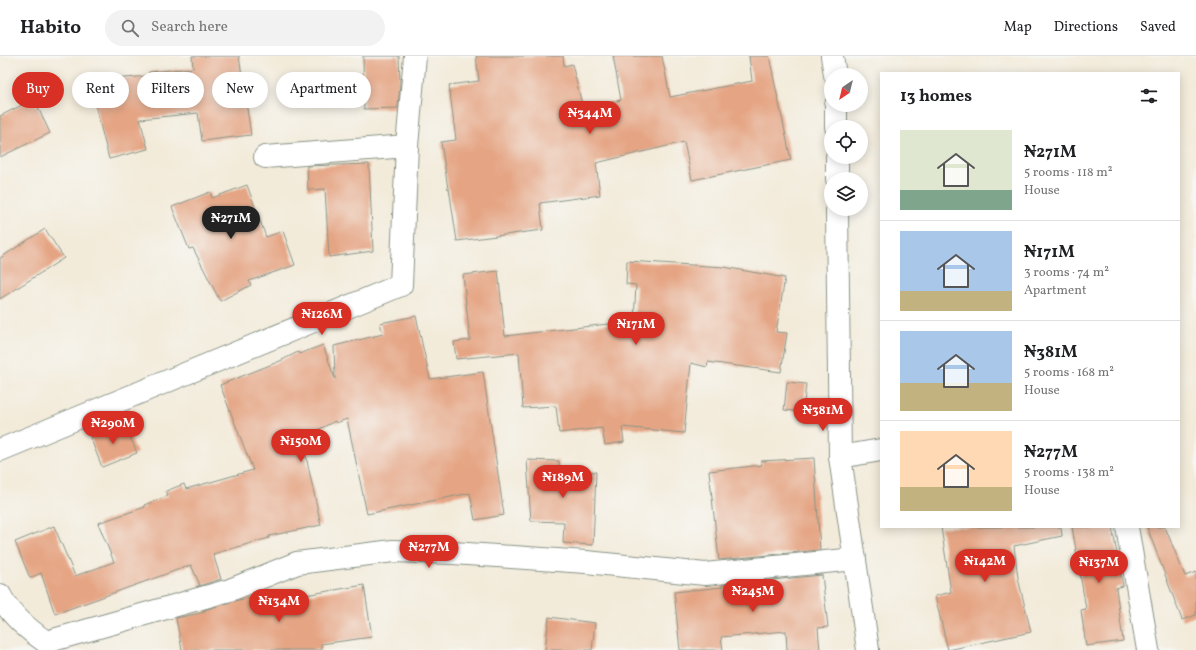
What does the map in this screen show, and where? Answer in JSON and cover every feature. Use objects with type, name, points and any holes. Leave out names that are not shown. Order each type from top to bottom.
[{"type":"street","points":[[0,450],[401,285],[407,146],[415,56]]},
{"type":"street","points":[[832,56],[834,68]]},
{"type":"street","points":[[265,157],[407,146]]},
{"type":"street","points":[[837,216],[840,457],[868,650]]},
{"type":"street","points":[[840,457],[880,450]]},
{"type":"street","points":[[1127,528],[1148,650]]},
{"type":"street","points":[[0,596],[4,605],[28,629],[46,642],[230,590],[296,562],[393,551],[453,553],[586,562],[705,574],[855,560]]},
{"type":"building","points":[[192,56],[239,56],[241,72],[212,72],[212,108],[247,108],[251,135],[202,141],[198,113],[140,119],[148,149],[109,159],[96,108],[129,108],[129,78],[137,77],[137,108],[204,108],[204,72],[149,72],[193,68]]},
{"type":"building","points":[[363,56],[399,56],[400,84],[398,108],[364,109],[371,108],[371,72],[363,72]]},
{"type":"building","points":[[476,56],[563,56],[564,66],[572,64],[583,108],[621,100],[613,56],[662,56],[670,97],[752,81],[749,56],[769,56],[791,160],[692,180],[684,142],[596,163],[600,195],[540,203],[543,230],[457,241],[441,142],[456,140],[449,85],[479,81]]},
{"type":"building","points":[[16,108],[38,108],[50,133],[0,157],[0,116]]},
{"type":"building","points":[[369,164],[373,251],[329,257],[325,189],[308,190],[307,166]]},
{"type":"building","points":[[247,185],[266,237],[283,231],[295,265],[249,281],[251,285],[220,301],[193,248],[189,249],[172,207],[210,192],[212,198]]},
{"type":"building","points":[[45,229],[64,258],[0,299],[0,258]]},
{"type":"building","points":[[627,261],[724,267],[785,278],[776,332],[787,333],[781,372],[708,362],[707,367],[691,363],[684,433],[622,427],[624,442],[605,445],[602,428],[559,433],[556,406],[523,408],[519,353],[456,359],[454,342],[470,340],[463,275],[498,271],[505,336],[634,321],[636,285],[626,284]]},
{"type":"building","points":[[416,316],[430,379],[483,372],[504,515],[475,520],[470,493],[367,514],[347,419],[336,423],[335,421],[302,438],[321,525],[269,536],[269,538],[213,554],[221,579],[196,587],[200,585],[191,565],[55,614],[41,573],[30,578],[15,542],[54,526],[75,576],[114,562],[98,523],[145,507],[144,505],[168,496],[166,491],[184,484],[186,489],[253,470],[220,385],[280,361],[298,352],[299,354],[323,345],[335,379],[334,346],[383,334],[380,323]]},
{"type":"building","points":[[787,382],[806,384],[803,412],[784,410]]},
{"type":"building","points":[[124,423],[137,453],[102,467],[90,437]]},
{"type":"building","points":[[814,458],[820,550],[719,560],[709,471],[762,465],[761,461]]},
{"type":"building","points":[[527,460],[559,461],[559,470],[596,472],[593,545],[563,543],[564,522],[531,521]]},
{"type":"building","points":[[941,528],[1061,528],[1062,536],[1014,546],[1018,578],[1031,632],[948,650],[935,596],[951,592]]},
{"type":"building","points":[[1072,528],[1112,528],[1123,586],[1116,588],[1123,641],[1086,646],[1081,610],[1086,609]]},
{"type":"building","points":[[1147,528],[1165,528],[1185,576],[1196,572],[1196,615],[1182,620]]},
{"type":"building","points":[[822,575],[828,627],[818,628],[820,650],[787,650],[786,631],[721,637],[723,650],[680,650],[674,592],[722,587],[722,585]]},
{"type":"building","points":[[364,585],[372,637],[321,644],[322,650],[182,650],[176,618],[205,612],[204,610],[238,600],[269,595],[270,601]]},
{"type":"building","points":[[549,617],[595,623],[592,650],[545,650]]}]
